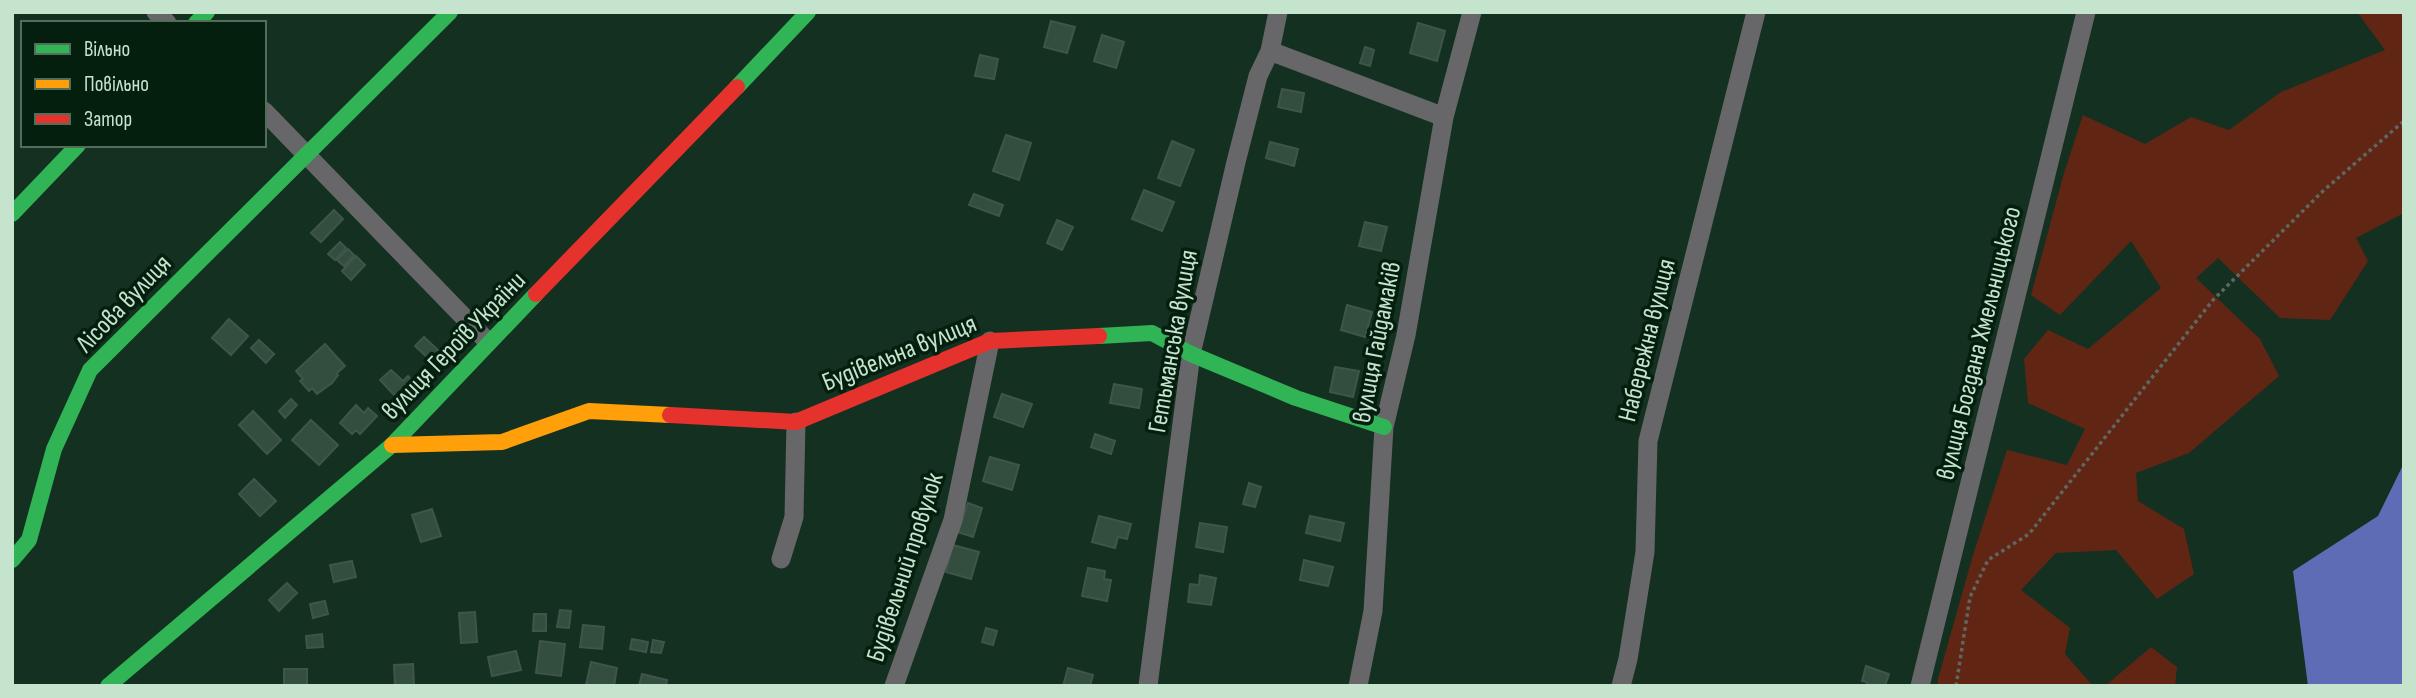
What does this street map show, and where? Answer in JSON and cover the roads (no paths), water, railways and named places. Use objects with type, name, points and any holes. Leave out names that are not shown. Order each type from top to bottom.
[{"type":"street","name":"Лісова вулиця","points":[[12,560],[29,540],[54,449],[90,370],[450,12]]},
{"type":"street","name":"вулиця Героїв України","points":[[108,686],[392,445],[488,342],[808,12]]},
{"type":"street","name":"Гетьманська вулиця","points":[[1148,686],[1191,354],[1239,150],[1258,76],[1270,51],[1278,12]]},
{"type":"street","name":"вулиця Гайдамаків","points":[[1359,686],[1373,611],[1384,427],[1406,335],[1444,117],[1472,12]]},
{"type":"street","name":"Набережна вулиця","points":[[1620,686],[1628,659],[1645,552],[1648,442],[1756,12]]},
{"type":"street","name":"вулиця Богдана Хмельницького","points":[[1920,686],[2086,12]]},
{"type":"street","points":[[1270,51],[1444,117]]},
{"type":"street","points":[[266,113],[488,342]]},
{"type":"street","points":[[12,214],[76,147]]},
{"type":"street","name":"Будівельна вулиця","points":[[392,445],[502,442],[589,411],[796,422],[990,341],[1152,333],[1191,354],[1296,398],[1384,427]]},
{"type":"street","name":"Будівельний провулок","points":[[894,686],[953,520],[990,341]]},
{"type":"street","points":[[781,559],[794,517],[796,422]]},
{"type":"water","points":[[2404,463],[2404,686],[2308,686],[2293,571],[2378,516]]}]
